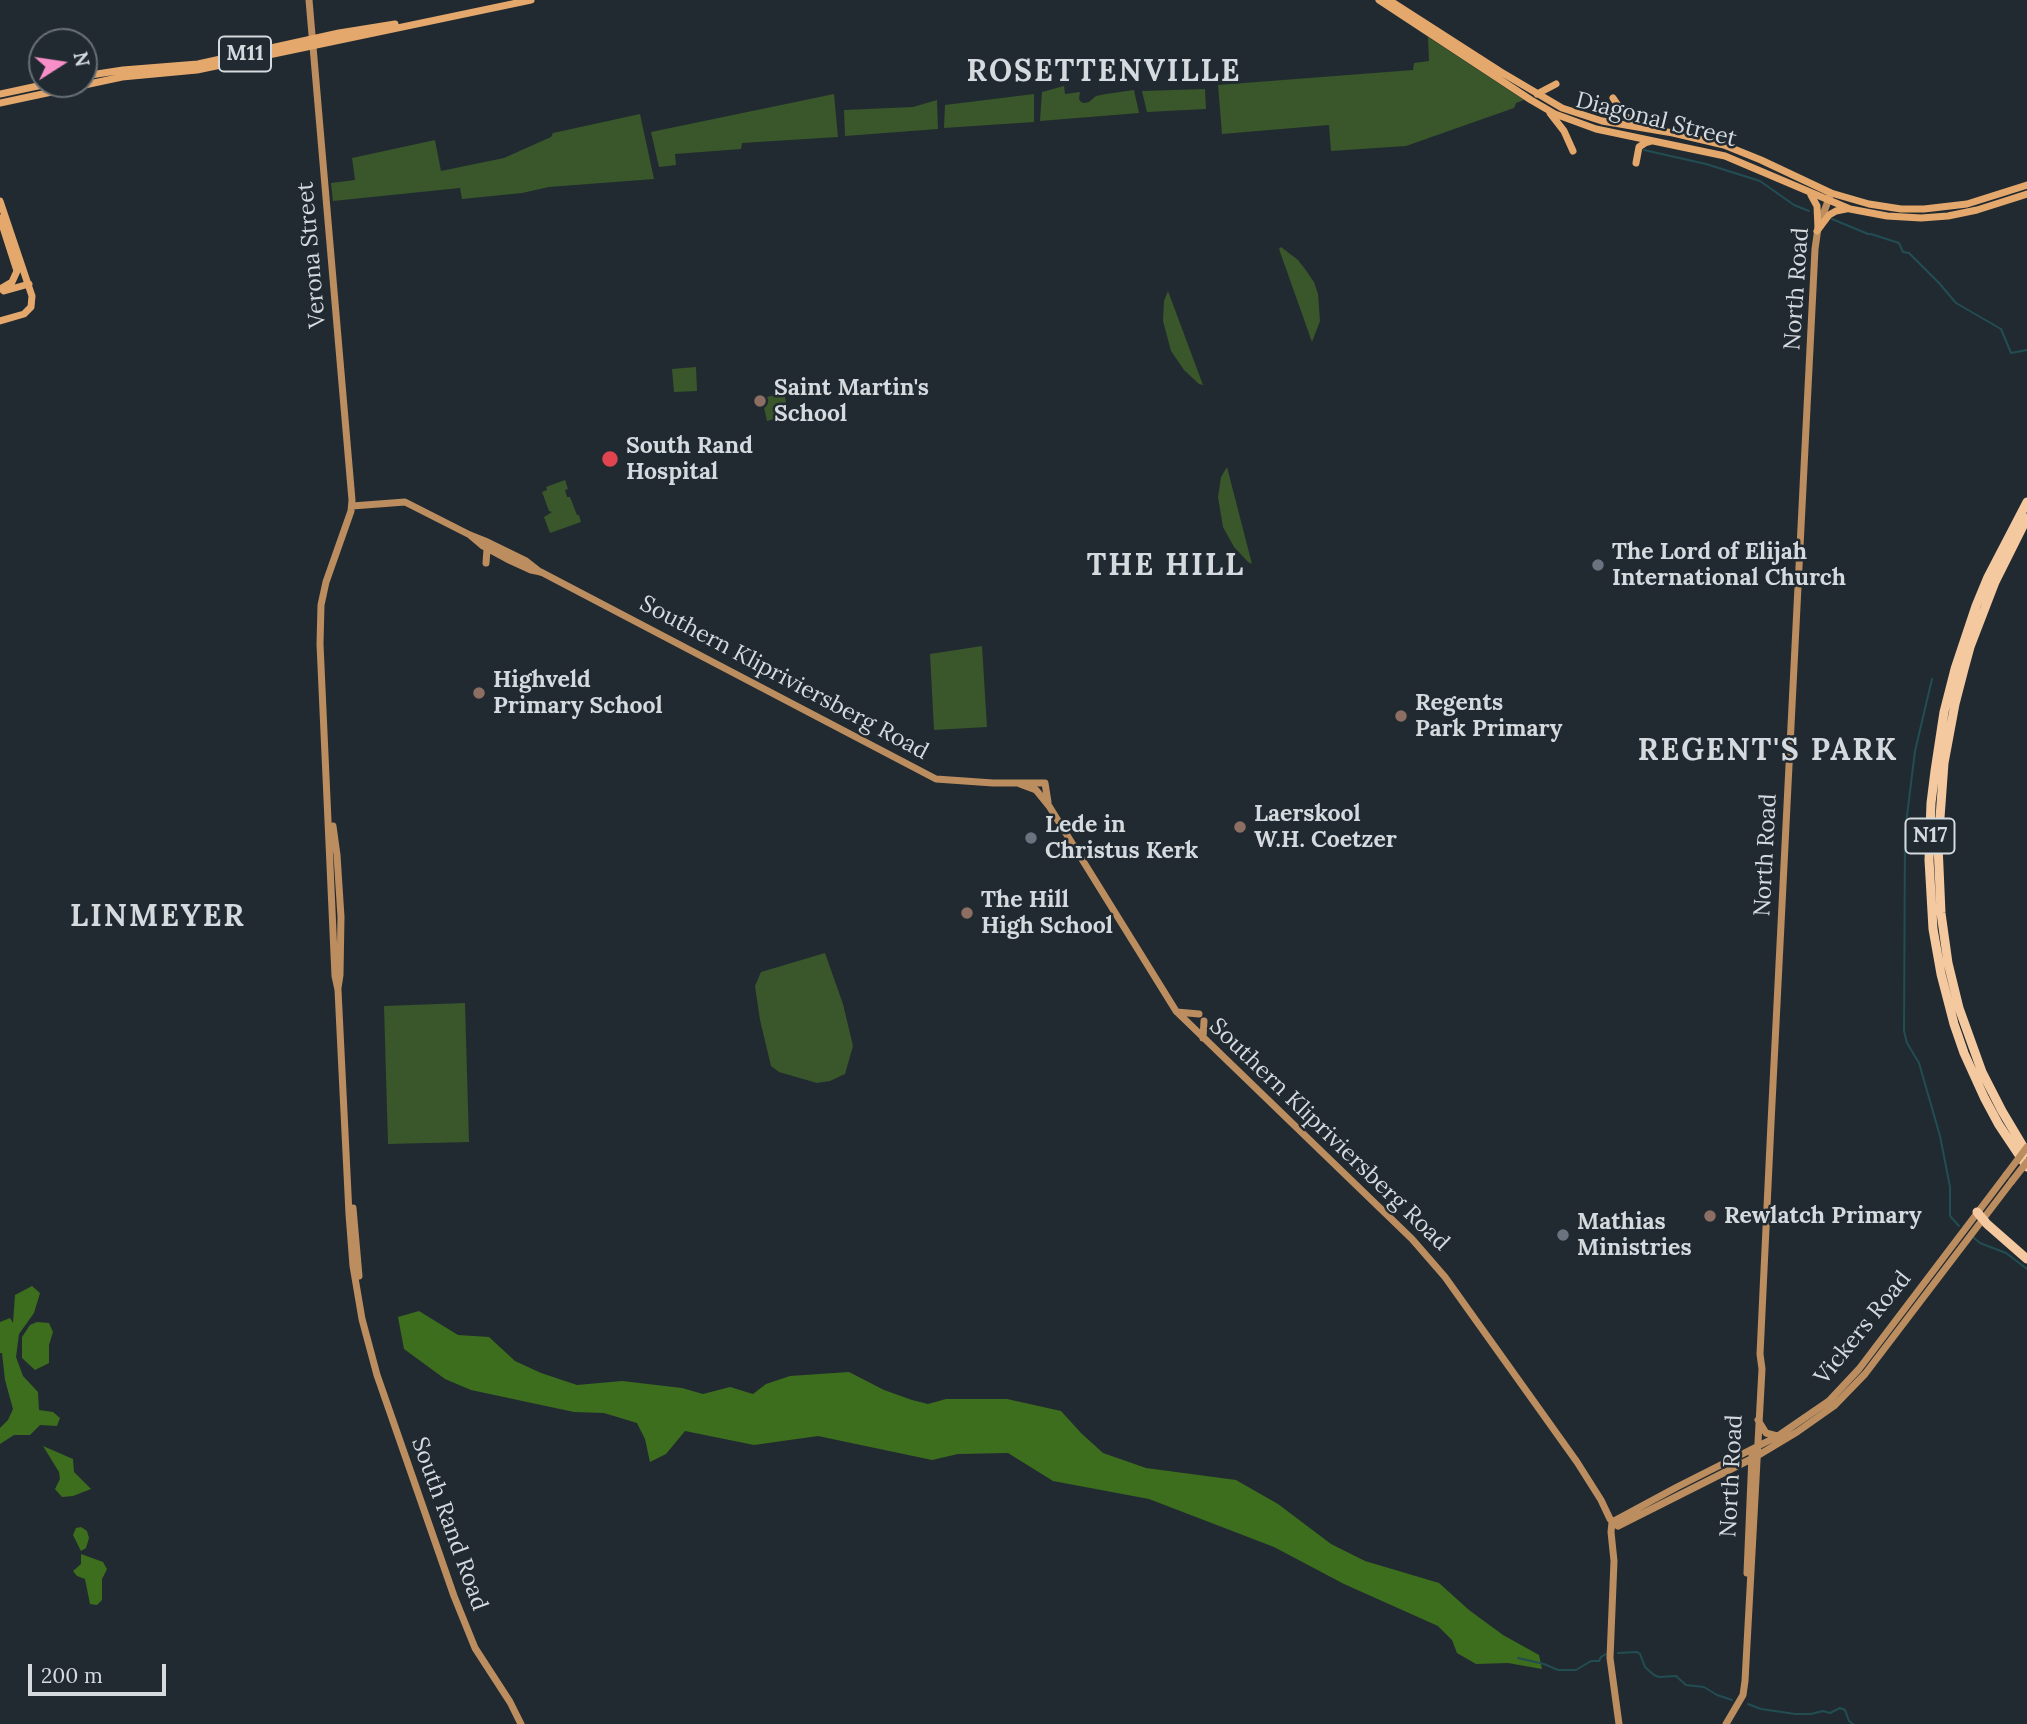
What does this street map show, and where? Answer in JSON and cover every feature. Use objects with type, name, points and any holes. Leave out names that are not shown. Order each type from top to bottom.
[{"type":"highway","name":"N17","points":[[2027,502],[2003,546],[1976,606],[1955,669],[1944,712],[1934,771],[1929,860],[1933,929],[1941,975],[1954,1024],[1984,1097],[1999,1125],[2027,1164]]},
{"type":"highway","name":"N17","points":[[2027,518],[1990,593],[1970,647],[1944,764],[1938,845],[1941,913],[1948,963],[1959,1008],[1982,1072],[2027,1153]]},
{"type":"highway","points":[[1980,1215],[2027,1259]]},
{"type":"main road","name":"M11","points":[[0,103],[122,77],[197,70],[313,42],[512,0]]},
{"type":"main road","name":"M11","points":[[98,74],[198,64],[531,0]]},
{"type":"main road","name":"Diagonal Street","points":[[1379,0],[1548,110],[1596,129],[1736,159],[1809,193],[1900,209],[1924,209],[1967,204],[2027,185]]},
{"type":"main road","name":"Diagonal Street","points":[[1389,0],[1562,108],[1602,121],[1724,145],[1761,160],[1850,209],[1887,216],[1921,218],[1977,210],[2027,194]]},
{"type":"main road","points":[[1537,94],[1556,84]]},
{"type":"main road","points":[[0,94],[28,88]]},
{"type":"main road","points":[[1613,98],[1625,116],[1642,128]]},
{"type":"main road","points":[[1548,110],[1564,131],[1573,151]]},
{"type":"main road","points":[[1636,163],[1639,147],[1657,141]]},
{"type":"main road","points":[[1809,193],[1816,203],[1817,230]]},
{"type":"main road","points":[[0,201],[32,296],[31,307],[24,314],[0,321]]},
{"type":"main road","points":[[1817,230],[1829,215],[1850,209]]},
{"type":"main road","points":[[0,218],[17,271],[12,282],[0,290]]},
{"type":"main road","points":[[0,290],[29,284]]},
{"type":"street","name":"Verona Street","points":[[309,0],[352,506]]},
{"type":"street","name":"North Road","points":[[1726,1724],[1744,1692],[1786,858],[1792,685],[1817,230],[1830,197]]},
{"type":"street","name":"Southern Klipriviersberg Road","points":[[352,506],[405,502],[485,541],[526,565]]},
{"type":"street","name":"South Rand Road","points":[[352,506],[331,565],[321,605],[320,644],[335,976],[338,989],[344,1112],[350,1152],[364,1326],[393,1425],[468,1635],[521,1724]]},
{"type":"street","name":"Southern Klipriviersberg Road","points":[[470,535],[487,548],[539,569],[936,779],[1045,783],[1049,806]]},
{"type":"street","points":[[485,563],[487,548]]},
{"type":"street","points":[[525,551],[526,565]]},
{"type":"street","name":"Southern Klipriviersberg Road","points":[[1020,784],[1036,790],[1049,806],[1176,1012],[1428,1257],[1589,1480],[1615,1524],[1618,1564],[1614,1659],[1622,1724]]},
{"type":"street","points":[[1176,1012],[1201,1018],[1203,1038]]},
{"type":"street","name":"Vickers Road","points":[[1615,1524],[1626,1513],[1805,1427],[1844,1397],[1876,1360],[2027,1147]]},
{"type":"street","name":"Vickers Road","points":[[1615,1524],[1736,1466],[1826,1403],[1848,1381],[1980,1215],[2027,1164]]},
{"type":"street","name":"North Road","points":[[1749,1601],[1747,1557],[1750,1476],[1758,1419],[1762,1369],[1760,1354]]},
{"type":"street","points":[[1758,1419],[1766,1433],[1779,1436]]},
{"type":"street","points":[[1736,1466],[1746,1469],[1750,1476]]},
{"type":"street","points":[[1604,1506],[1613,1512],[1626,1513]]},
{"type":"green space","points":[[1428,37],[1524,100],[1516,103],[1514,108],[1406,146],[1331,151],[1329,125],[1222,134],[1218,85],[1413,70],[1414,63],[1429,61]]},
{"type":"green space","points":[[1064,86],[1065,94],[1080,92],[1079,99],[1084,103],[1096,96],[1134,90],[1139,113],[1040,121],[1042,92]]},
{"type":"green space","points":[[1205,89],[1206,109],[1147,112],[1142,91]]},
{"type":"green space","points":[[834,94],[838,137],[742,143],[741,149],[675,154],[676,165],[659,167],[651,132]]},
{"type":"green space","points":[[1034,94],[1034,122],[944,128],[945,105]]},
{"type":"green space","points":[[937,100],[938,129],[845,136],[844,110],[913,107]]},
{"type":"green space","points":[[640,114],[654,179],[549,187],[522,193],[462,199],[460,188],[333,201],[331,183],[355,180],[352,158],[435,140],[441,171],[504,158],[551,137],[553,133]]},
{"type":"green space","points":[[1281,247],[1298,260],[1314,282],[1318,294],[1320,321],[1312,342],[1279,249]]},
{"type":"green space","points":[[1168,291],[1203,385],[1184,370],[1171,351],[1163,321],[1164,301]]},
{"type":"green space","points":[[696,367],[697,391],[674,392],[672,369]]},
{"type":"green space","points":[[784,393],[789,415],[767,421],[762,398]]},
{"type":"green space","points":[[1227,467],[1252,564],[1234,547],[1223,527],[1218,497],[1221,477]]},
{"type":"green space","points":[[565,480],[567,497],[570,497],[581,522],[550,533],[544,517],[552,512],[549,511],[542,492],[547,490],[546,487]]},
{"type":"green space","points":[[982,646],[987,727],[934,730],[930,654]]},
{"type":"green space","points":[[825,953],[843,1004],[853,1046],[845,1074],[817,1083],[779,1072],[771,1066],[755,986],[761,972]]},
{"type":"green space","points":[[465,1003],[469,1142],[388,1144],[384,1006]]},
{"type":"green space","points":[[32,1286],[40,1293],[34,1313],[19,1334],[16,1357],[23,1376],[38,1392],[39,1410],[53,1412],[60,1418],[57,1426],[40,1425],[30,1435],[14,1435],[0,1444],[0,1428],[13,1409],[0,1353],[0,1322],[10,1318],[13,1323],[15,1295]]},
{"type":"green space","points":[[419,1311],[458,1335],[489,1337],[515,1361],[577,1385],[622,1381],[682,1388],[703,1394],[730,1387],[753,1394],[766,1384],[790,1376],[849,1372],[884,1390],[928,1404],[946,1399],[1007,1399],[1061,1411],[1103,1453],[1146,1468],[1236,1480],[1278,1504],[1331,1544],[1365,1561],[1439,1583],[1503,1635],[1539,1655],[1542,1669],[1508,1663],[1476,1664],[1457,1653],[1452,1640],[1438,1626],[1344,1584],[1274,1547],[1149,1499],[1053,1481],[1008,1453],[958,1454],[932,1460],[818,1436],[754,1445],[685,1431],[666,1454],[650,1462],[645,1439],[637,1423],[604,1413],[574,1412],[471,1390],[445,1379],[404,1349],[398,1317]]},
{"type":"green space","points":[[37,1322],[49,1323],[53,1332],[49,1345],[49,1363],[35,1370],[22,1358],[22,1337],[30,1325]]},
{"type":"green space","points":[[43,1446],[73,1459],[74,1472],[91,1489],[62,1497],[55,1489],[60,1479],[59,1472]]},
{"type":"green space","points":[[81,1527],[87,1531],[89,1538],[86,1548],[81,1551],[73,1535],[76,1528]]},
{"type":"green space","points":[[81,1554],[103,1562],[107,1569],[102,1579],[102,1600],[97,1605],[90,1604],[85,1579],[73,1571],[81,1564]]},
{"type":"waterway","points":[[1644,150],[1706,164],[1760,181],[1794,205],[1809,211]]},
{"type":"waterway","points":[[1832,219],[1899,243],[1903,252],[1909,253],[1956,303],[2001,329],[2011,353],[2027,350]]},
{"type":"waterway","points":[[1932,679],[1915,751],[1905,832],[1904,1031],[1907,1043],[1919,1063],[1940,1136],[1950,1187],[1950,1216],[1959,1226]]},
{"type":"waterway","points":[[1974,1238],[2006,1253],[2027,1269]]},
{"type":"waterway","points":[[1618,1653],[1637,1652],[1645,1667],[1654,1675],[1676,1676],[1686,1685],[1704,1687],[1732,1700]]},
{"type":"waterway","points":[[1518,1658],[1558,1670],[1576,1670],[1591,1661],[1599,1661],[1606,1654]]},
{"type":"waterway","points":[[1748,1704],[1761,1709],[1795,1714],[1823,1711],[1830,1713],[1840,1708],[1845,1710],[1853,1724]]},
{"type":"place","name":"Saint Martin's School","points":[[760,401]]},
{"type":"place","name":"South Rand Hospital","points":[[610,459]]},
{"type":"place","name":"The Lord of Elijah International Church","points":[[1598,565]]},
{"type":"place","name":"Highveld Primary School","points":[[479,693]]},
{"type":"place","name":"Regents Park Primary","points":[[1401,716]]},
{"type":"place","name":"Laerskool W.H. Coetzer","points":[[1240,827]]},
{"type":"place","name":"Lede in Christus Kerk","points":[[1031,838]]},
{"type":"place","name":"The Hill High School","points":[[967,913]]},
{"type":"place","name":"Rewlatch Primary","points":[[1710,1216]]},
{"type":"place","name":"Mathias Ministries","points":[[1563,1235]]},
{"type":"district","name":"ROSETTENVILLE","points":[[1104,72]]},
{"type":"district","name":"THE HILL","points":[[1166,566]]},
{"type":"district","name":"REGENT'S PARK","points":[[1768,751]]},
{"type":"district","name":"LINMEYER","points":[[158,917]]}]
